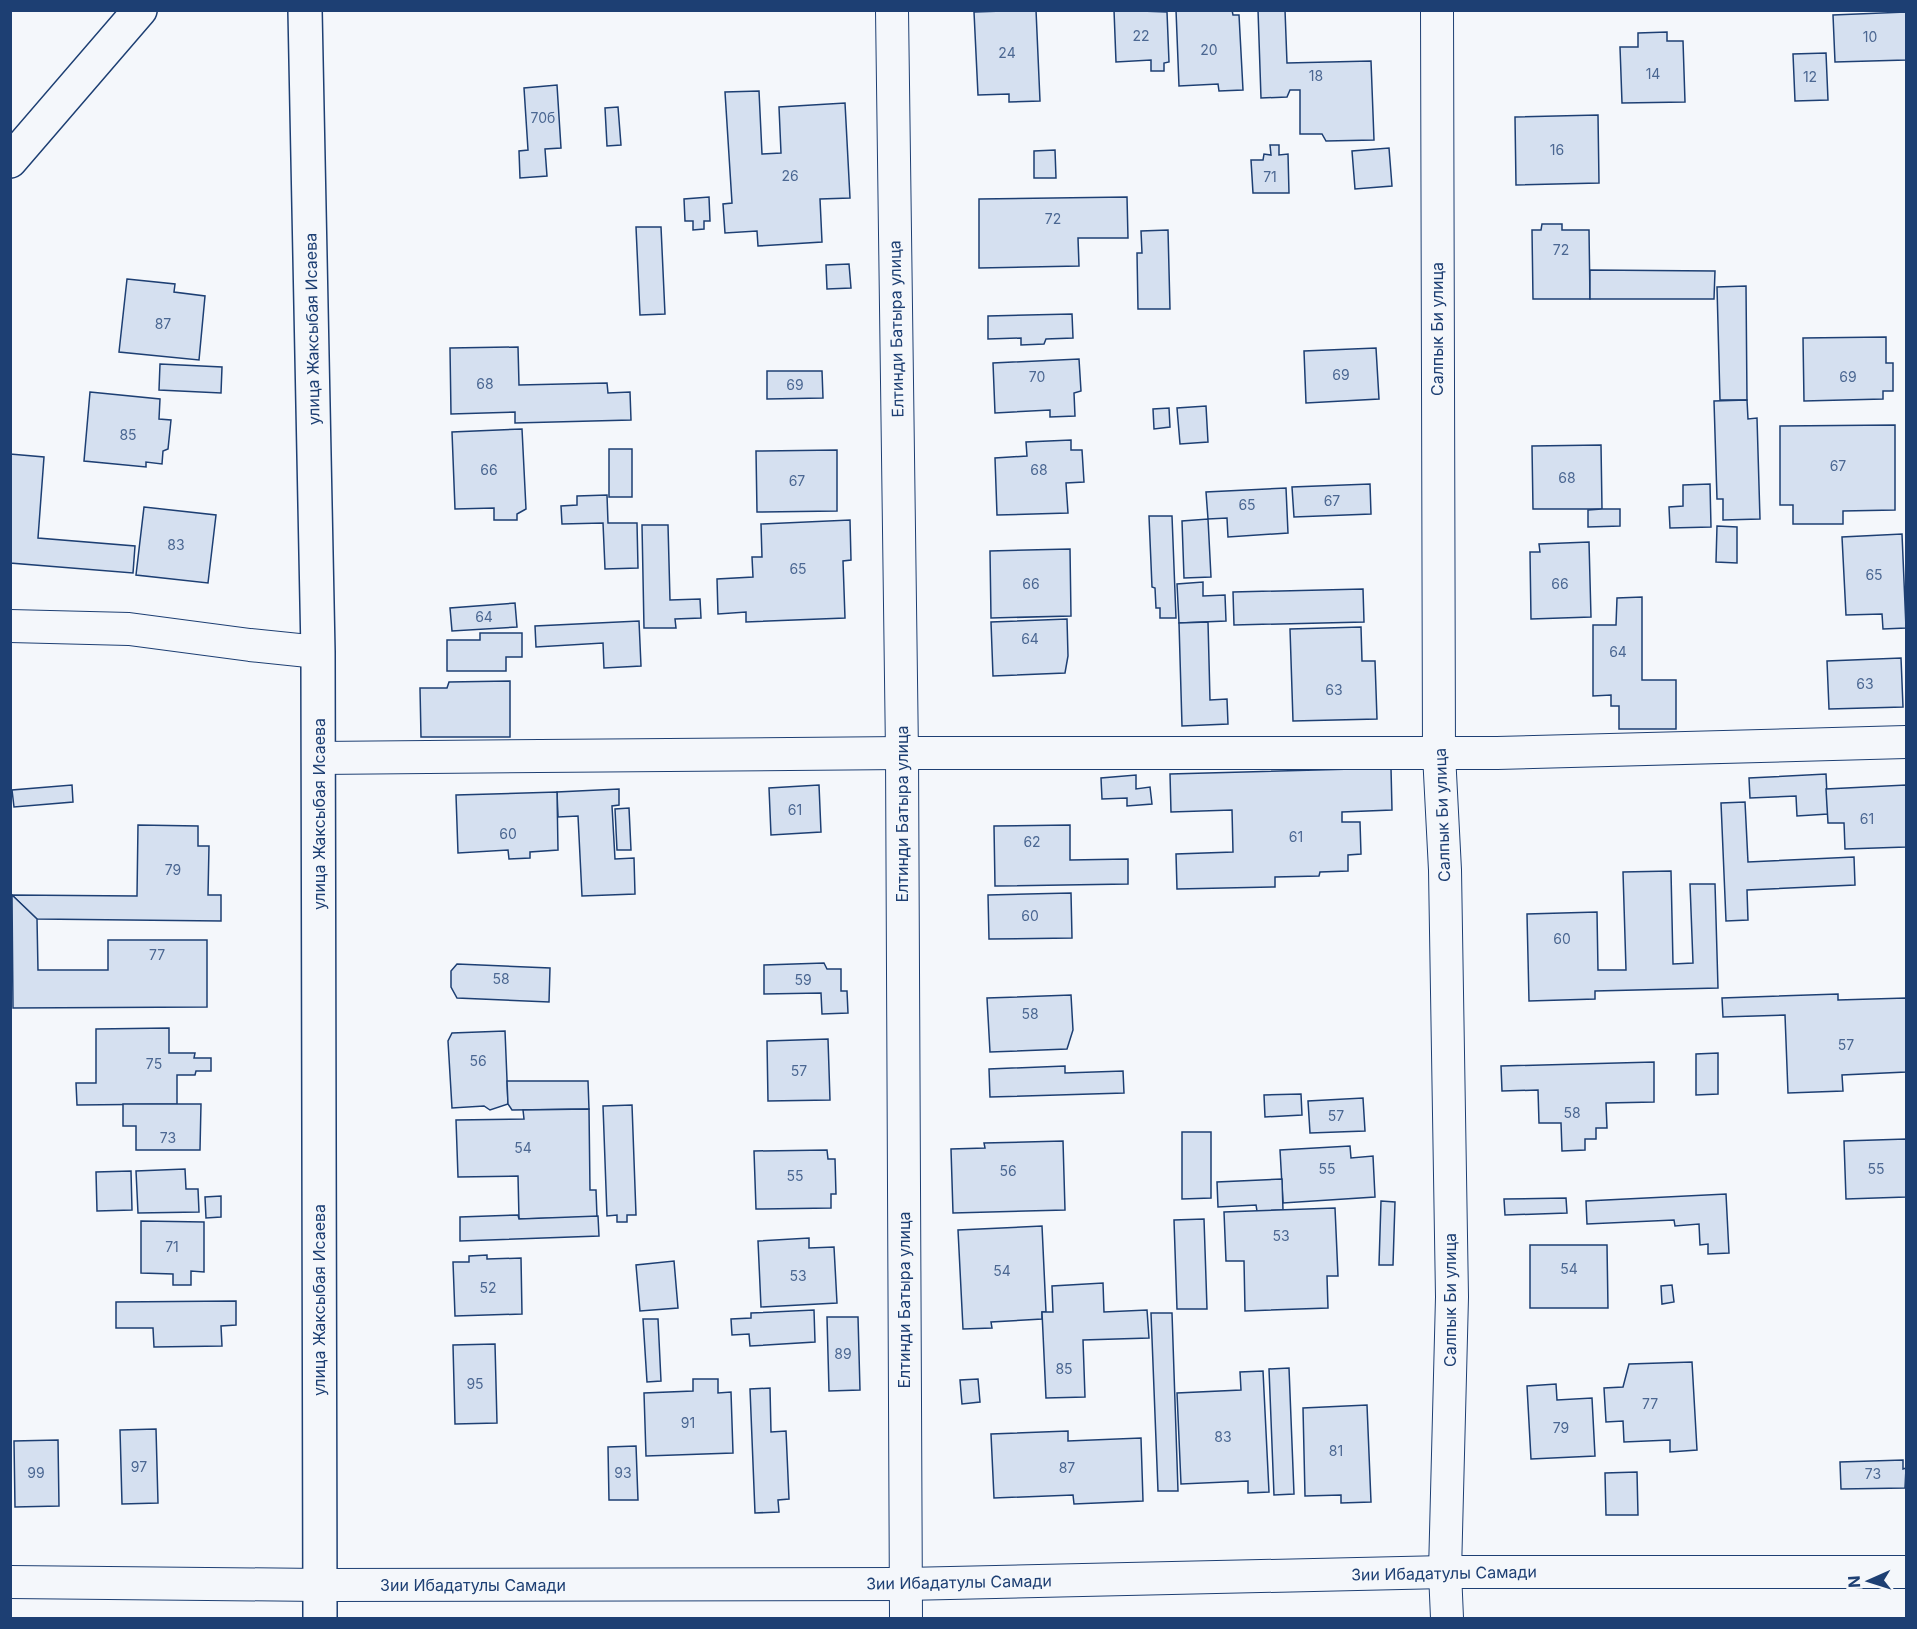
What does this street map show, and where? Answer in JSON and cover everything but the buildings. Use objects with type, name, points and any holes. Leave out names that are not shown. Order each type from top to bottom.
[{"type":"street","points":[[10,160],[140,10]]},
{"type":"street","name":"улица Жаксыбая Исаева","points":[[305,10],[318,652],[320,1618]]},
{"type":"street","name":"Елтинди Батыра улица","points":[[892,10],[902,753],[906,1618]]},
{"type":"street","name":"Салпык Би улица","points":[[1437,10],[1439,754],[1445,870],[1452,1297],[1445,1572],[1447,1618]]},
{"type":"street","points":[[10,626],[129,629],[318,652]]},
{"type":"street","points":[[318,758],[902,753],[1439,754],[1906,742]]},
{"type":"street","name":"Зии Ибадатулы Самади","points":[[10,1582],[320,1585],[905,1584],[1445,1572],[1906,1572]]}]
